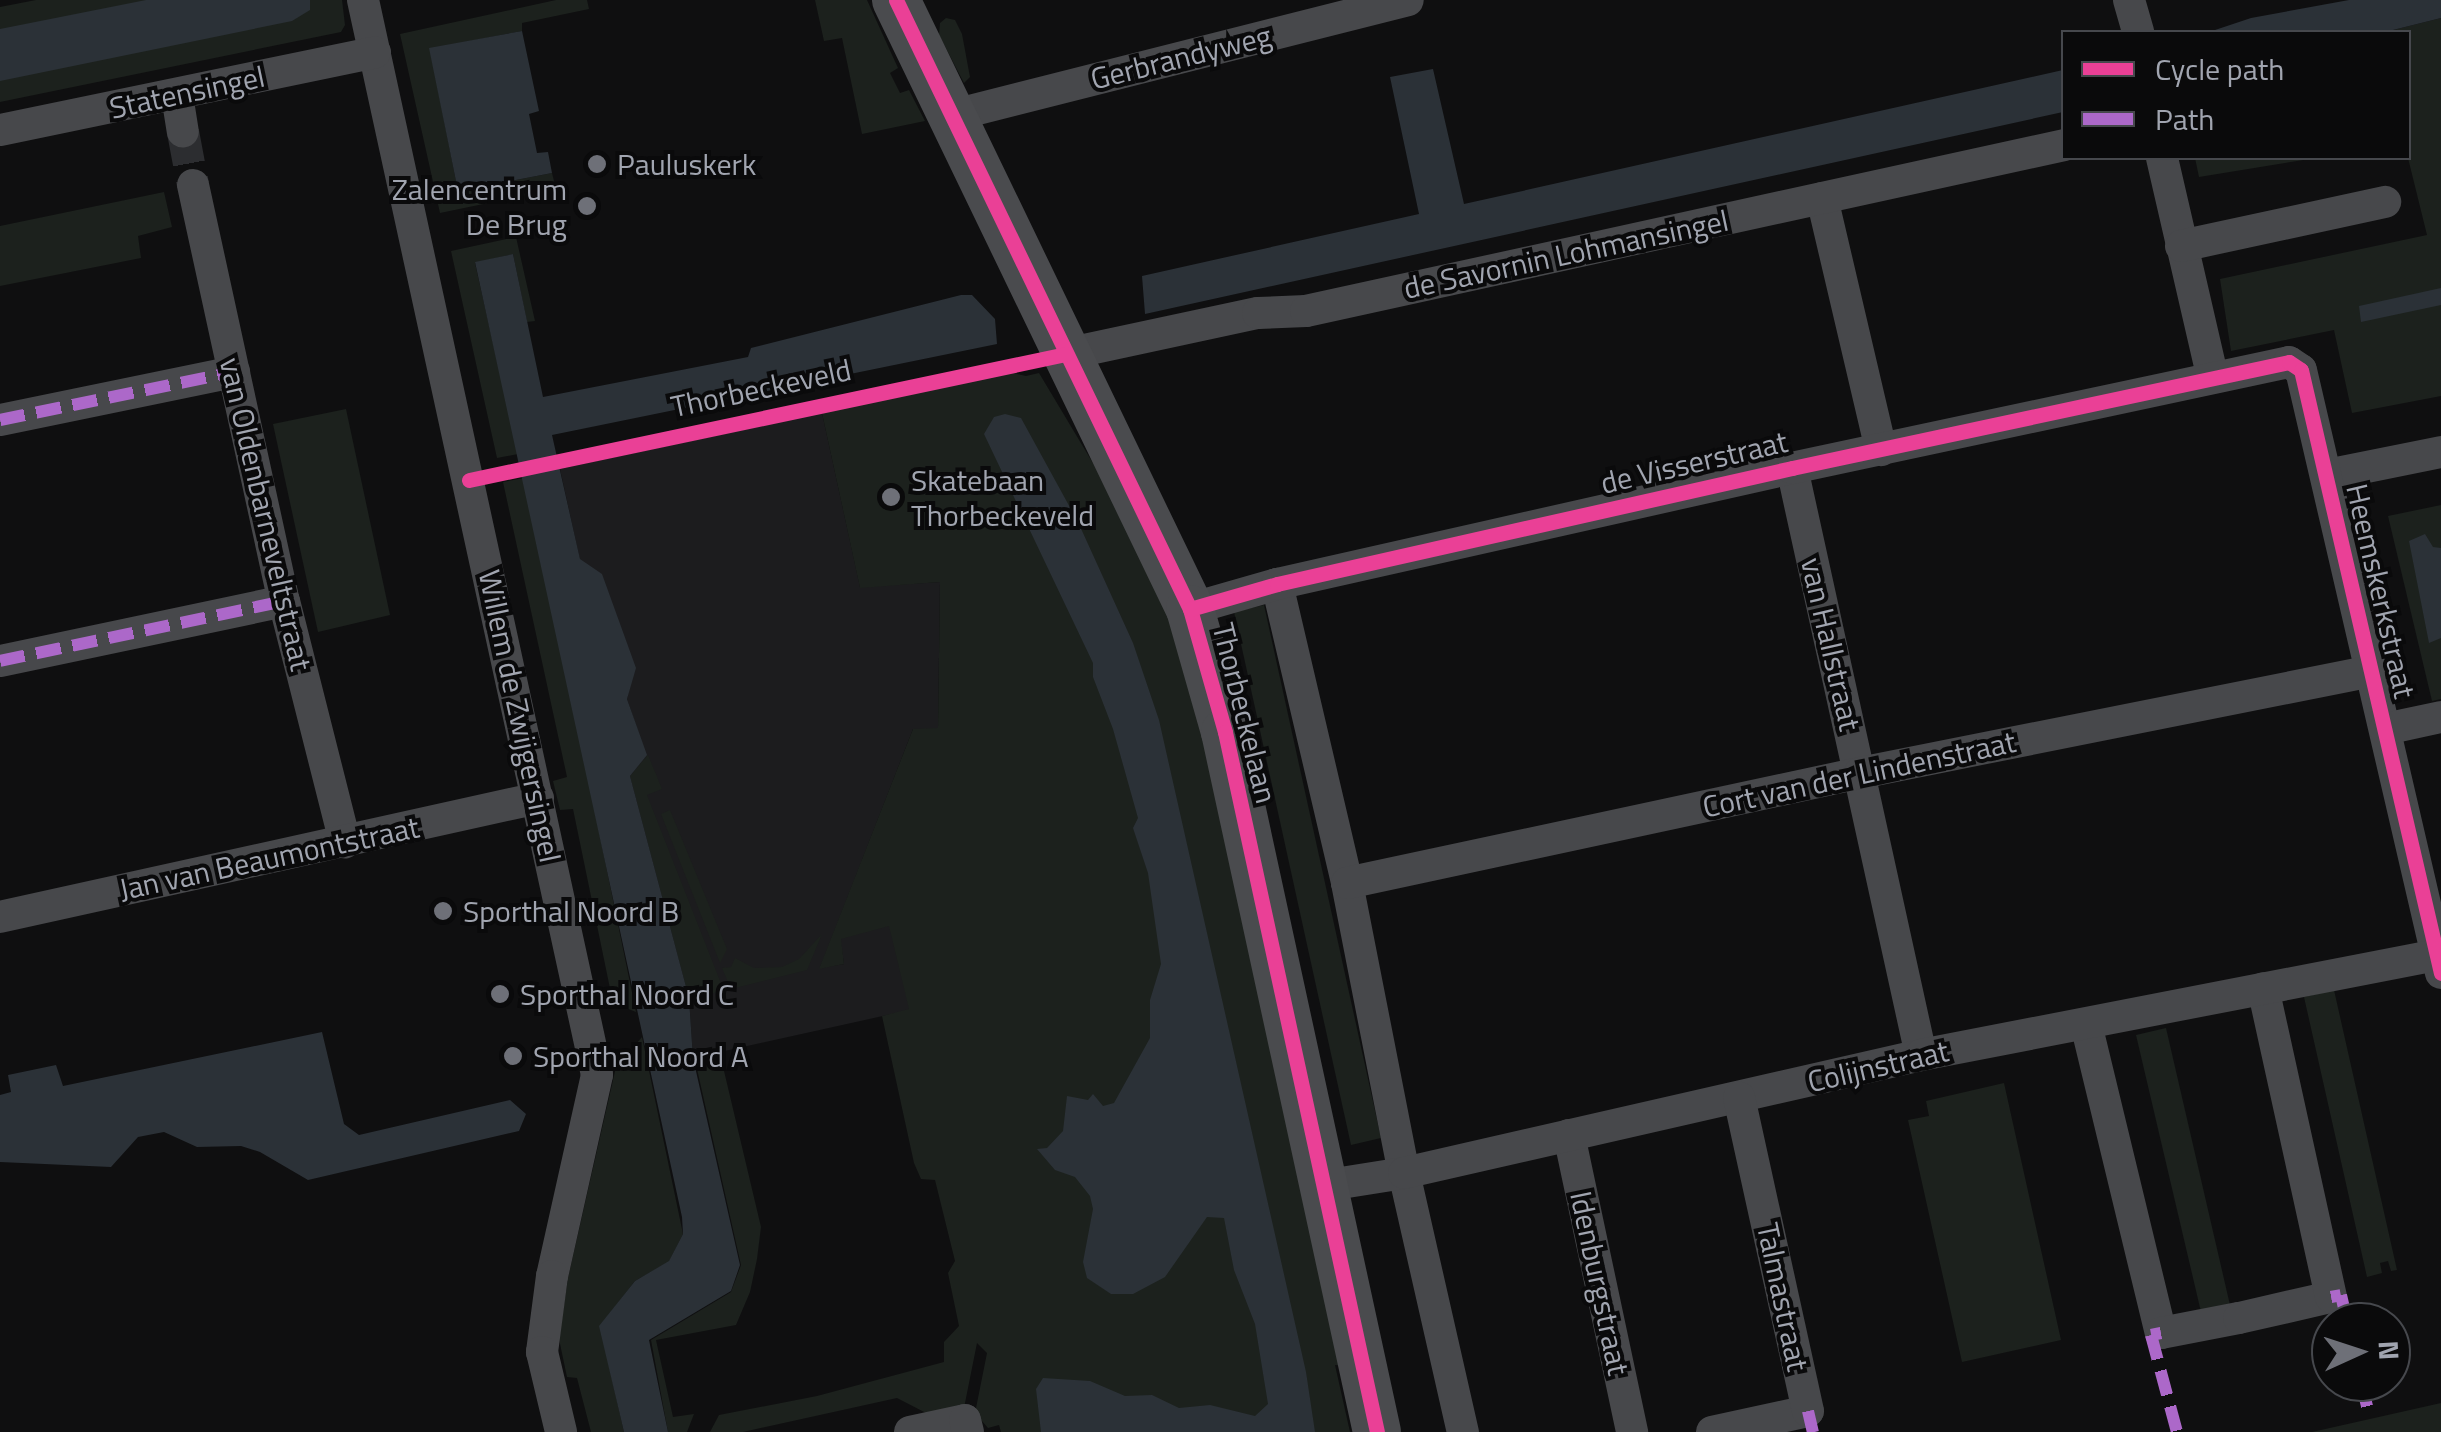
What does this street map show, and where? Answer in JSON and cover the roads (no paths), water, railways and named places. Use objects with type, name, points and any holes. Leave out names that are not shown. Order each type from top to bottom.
[{"type":"main road","name":"Thorbeckelaan","points":[[896,0],[1190,610],[1225,732],[1377,1432]]},
{"type":"street","name":"Willem de Zwijgersingel","points":[[363,0],[597,1076],[552,1276],[542,1352],[561,1432]]},
{"type":"street","name":"Gerbrandyweg","points":[[954,114],[1408,0]]},
{"type":"street","name":"Statensingel","points":[[0,130],[374,52]]},
{"type":"street","points":[[177,95],[184,132]]},
{"type":"street","name":"de Savornin Lohmansingel","points":[[1066,354],[1258,313],[1306,310],[2061,146]]},
{"type":"street","points":[[2162,160],[2212,375]]},
{"type":"street","name":"van Oldenbarneveltstraat","points":[[193,185],[284,601],[345,842]]},
{"type":"street","points":[[1822,198],[1881,450]]},
{"type":"street","points":[[2181,246],[2385,202]]},
{"type":"street","name":"Heemskerkstraat","points":[[2212,375],[2289,362],[2302,370],[2439,964]]},
{"type":"street","points":[[0,420],[234,372]]},
{"type":"street","name":"de Visserstraat","points":[[1190,610],[1277,584],[2212,375]]},
{"type":"street","name":"Heemskerkstraat","points":[[2326,475],[2441,452]]},
{"type":"street","name":"van Hallstraat","points":[[1792,468],[1921,1055]]},
{"type":"street","name":"Thorbeckelaan","points":[[1277,584],[1347,883],[1404,1173],[1462,1432]]},
{"type":"street","points":[[0,660],[284,601]]},
{"type":"street","name":"Cort van der Lindenstraat","points":[[1347,883],[1860,773],[2372,671]]},
{"type":"street","name":"Heemskerkstraat","points":[[2384,730],[2441,717]]},
{"type":"street","name":"Jan van Beaumontstraat","points":[[0,917],[538,798]]},
{"type":"street","name":"Colijnstraat","points":[[1322,1186],[1404,1173],[1921,1055],[2263,988],[2439,964]]},
{"type":"street","points":[[2086,1024],[2161,1333],[2239,1318],[2331,1297],[2263,988]]},
{"type":"street","name":"Talmastraat","points":[[1717,1431],[1808,1410],[1739,1098]]},
{"type":"street","name":"Idenburgstraat","points":[[1568,1135],[1632,1432]]},
{"type":"street","points":[[910,1432],[965,1420],[968,1432]]},
{"type":"tunnel","points":[[183,132],[193,185]]},
{"type":"place","name":"Pauluskerk","points":[[597,164]]},
{"type":"place","name":"Zalencentrum De Brug","points":[[587,206]]},
{"type":"place","name":"Skatebaan Thorbeckeveld","points":[[891,497]]},
{"type":"place","name":"Sporthal Noord B","points":[[443,911]]},
{"type":"place","name":"Sporthal Noord C","points":[[500,994]]},
{"type":"place","name":"Sporthal Noord A","points":[[513,1056]]}]
